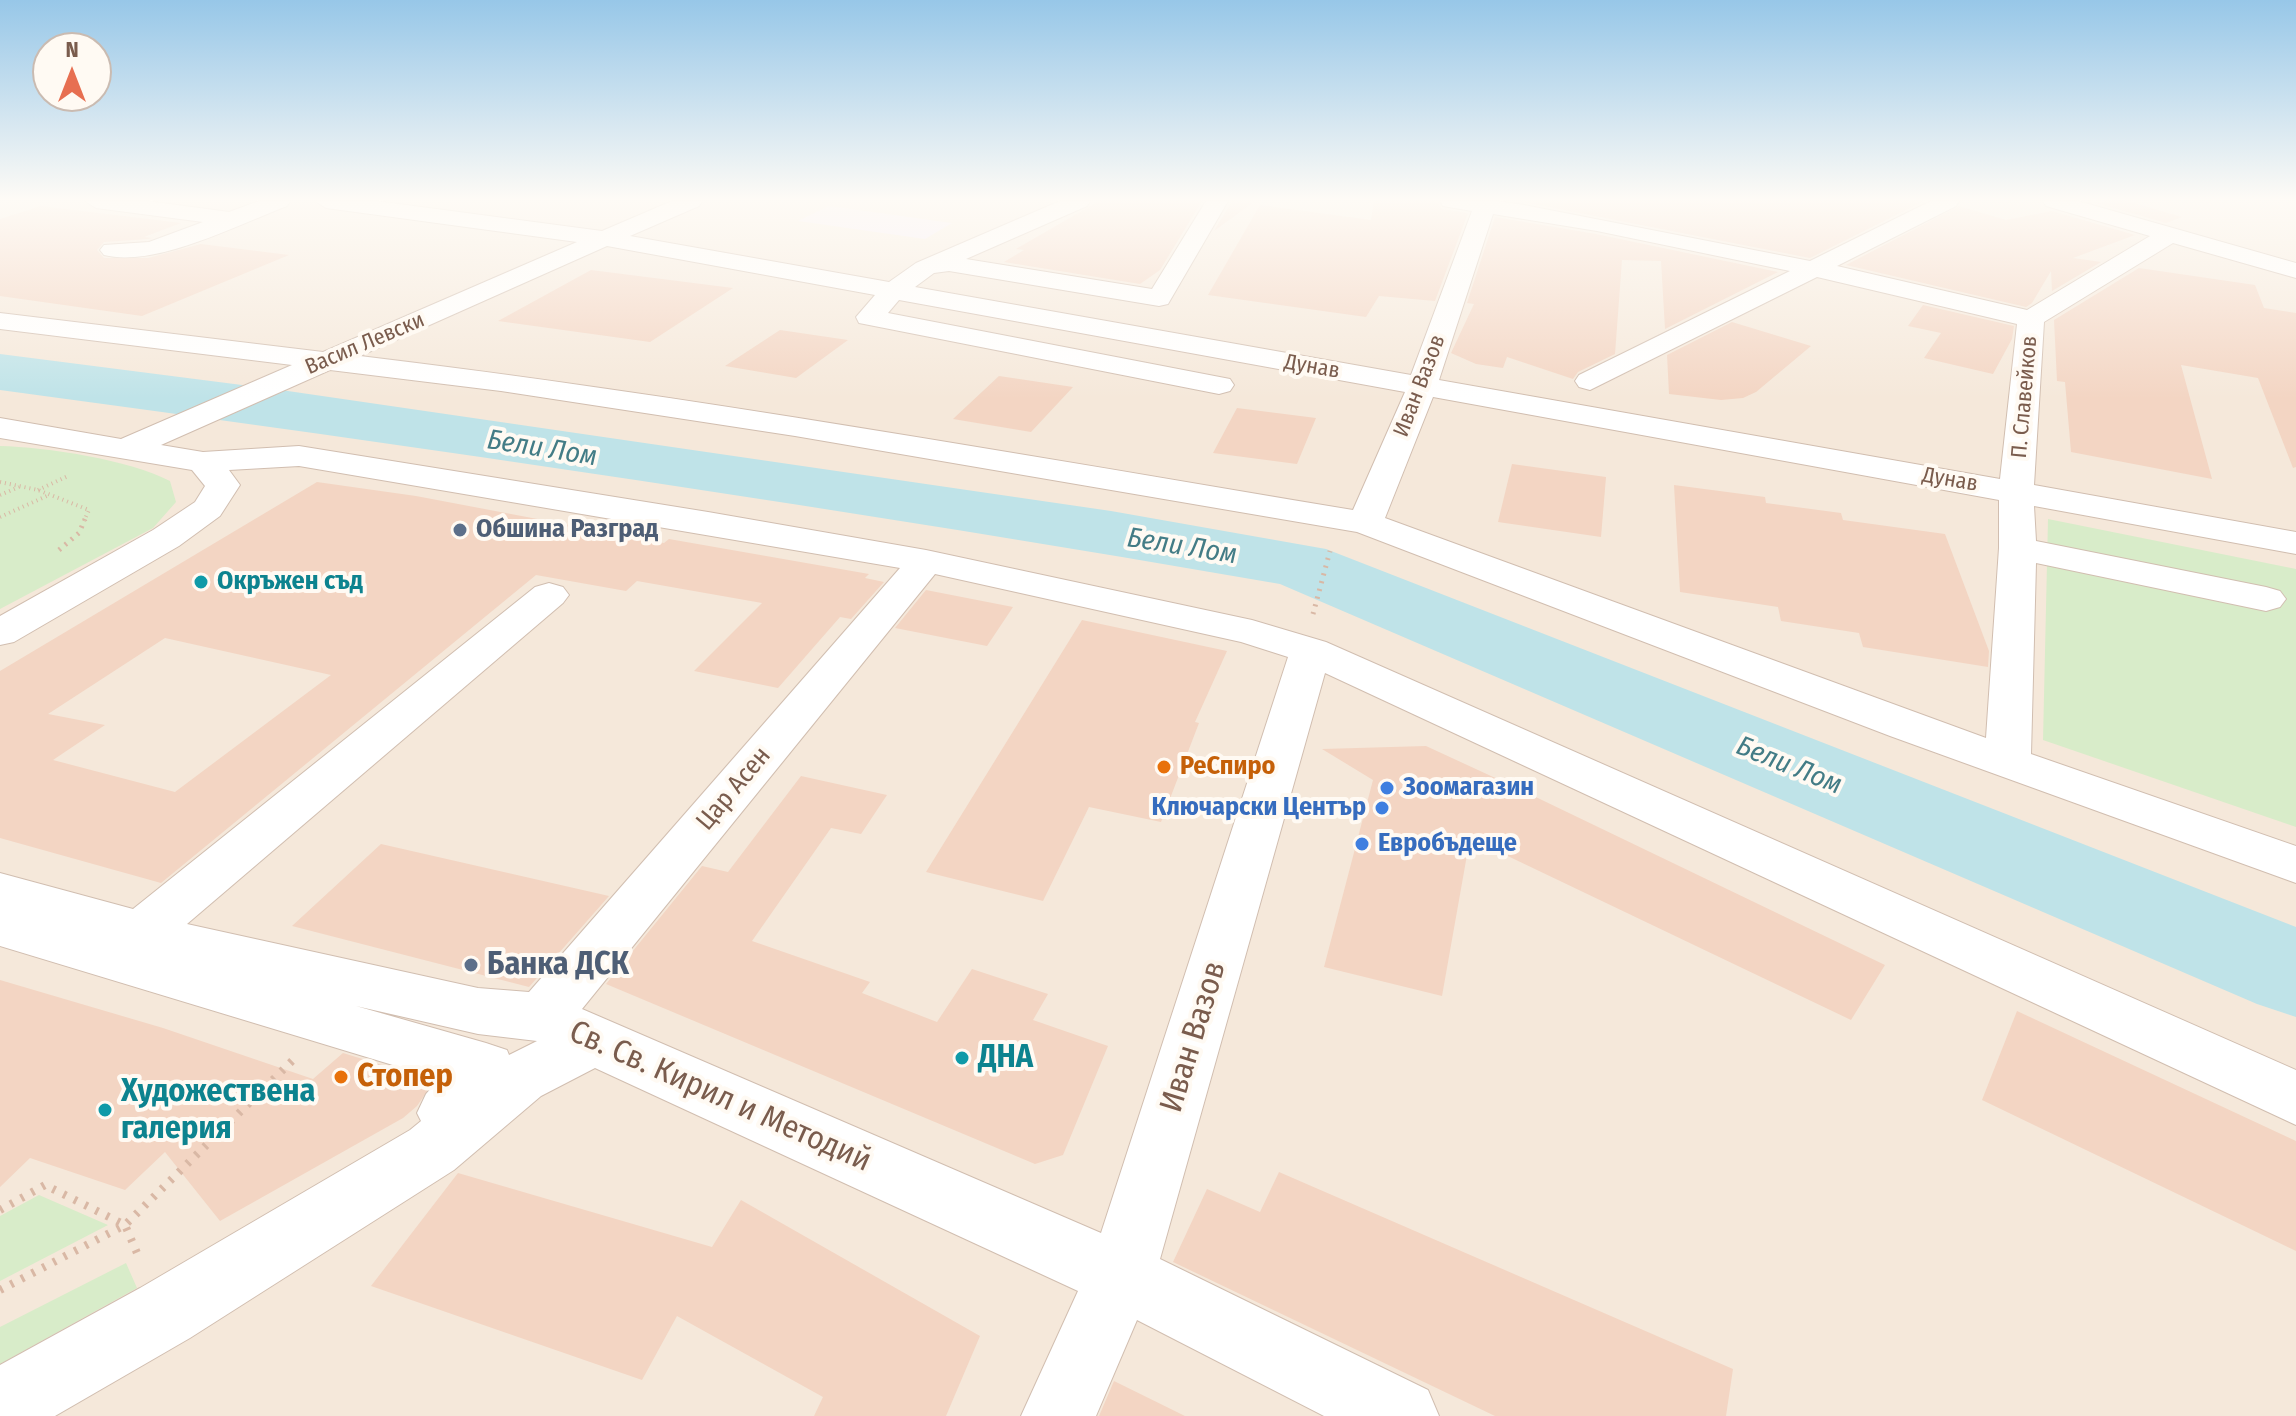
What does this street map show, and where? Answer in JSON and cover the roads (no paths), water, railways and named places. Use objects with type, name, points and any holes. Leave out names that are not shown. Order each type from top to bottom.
[{"type":"street","name":"Васил Левски","points":[[127,448],[541,267]]},
{"type":"street","name":"Дунав","points":[[761,267],[2296,543]]},
{"type":"street","points":[[931,267],[893,291],[869,317],[1219,385]]},
{"type":"street","points":[[968,267],[1159,298],[1177,267]]},
{"type":"street","name":"Иван Вазов","points":[[1365,523],[1422,387],[1463,267]]},
{"type":"street","points":[[1806,267],[2031,319]]},
{"type":"street","points":[[1590,381],[1820,267]]},
{"type":"street","name":"П. Славейков","points":[[2008,762],[2018,548],[2016,492],[2031,319],[2116,267]]},
{"type":"street","points":[[0,321],[308,368],[501,382],[764,421],[1365,523],[2008,762],[2296,865]]},
{"type":"street","points":[[5,429],[203,462],[299,456],[926,561],[1252,632],[1312,632],[2296,1098]]},
{"type":"street","points":[[0,633],[166,538],[208,509],[223,485],[203,462]]},
{"type":"street","points":[[2018,548],[2266,599]]},
{"type":"street","name":"Цар Асен","points":[[567,1029],[926,561]]},
{"type":"street","points":[[142,932],[549,595]]},
{"type":"street","name":"Иван Вазов","points":[[1058,1416],[1121,1276],[1312,632]]},
{"type":"street","name":"Св. Св. Кирил и Методий","points":[[0,892],[142,932],[567,1029],[1121,1276],[1402,1416]]},
{"type":"street","points":[[0,926],[486,1068],[445,1117],[338,1182]]},
{"type":"street","points":[[0,1406],[165,1313],[432,1150],[520,1078],[567,1029]]},
{"type":"waterway","name":"Бели Лом","points":[[0,372],[281,409],[1111,533],[1299,565],[2296,973]]},
{"type":"place","name":"Обшина Разград","points":[[460,530]]},
{"type":"place","name":"Окръжен съд","points":[[201,582]]},
{"type":"place","name":"РеСпиро","points":[[1164,767]]},
{"type":"place","name":"Зоомагазин","points":[[1387,788]]},
{"type":"place","name":"Ключарски Център","points":[[1382,808]]},
{"type":"place","name":"Евробъдеще","points":[[1362,844]]},
{"type":"place","name":"Банка ДСК","points":[[471,965]]},
{"type":"place","name":"ДНА","points":[[962,1058]]},
{"type":"place","name":"Стопер","points":[[341,1077]]},
{"type":"place","name":"Художествена галерия","points":[[105,1110]]}]
